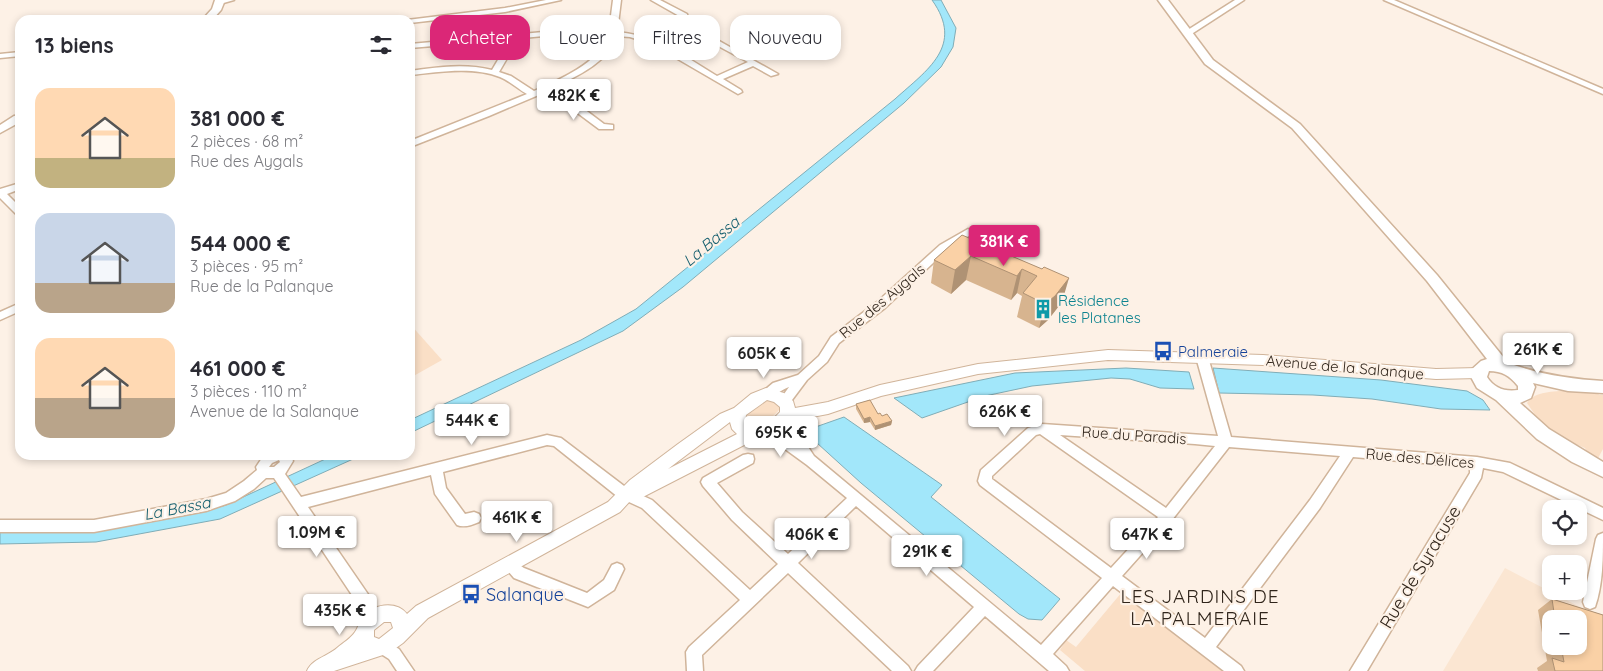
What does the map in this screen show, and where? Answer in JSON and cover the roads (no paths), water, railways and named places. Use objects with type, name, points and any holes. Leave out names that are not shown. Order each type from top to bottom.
[{"type":"main road","points":[[1163,0],[1209,61],[1225,76],[1284,115],[1296,126],[1432,278],[1477,337],[1510,371],[1525,383],[1515,394]]},
{"type":"main road","points":[[211,15],[223,1]]},
{"type":"main road","points":[[0,131],[15,122]]},
{"type":"main road","points":[[1477,337],[1482,374]]},
{"type":"main road","points":[[1482,374],[1510,371],[1568,385],[1603,387]]},
{"type":"main road","points":[[1482,374],[1515,394],[1528,418],[1558,445],[1603,470]]},
{"type":"main road","points":[[1515,394],[1568,385]]},
{"type":"street","points":[[415,20],[505,10],[557,0]]},
{"type":"street","points":[[615,15],[617,0]]},
{"type":"street","points":[[655,0],[684,16],[686,25],[774,74]]},
{"type":"street","points":[[1187,33],[1240,0]]},
{"type":"street","points":[[1388,0],[1603,92]]},
{"type":"street","points":[[624,34],[654,42],[738,92]]},
{"type":"street","points":[[415,45],[430,44]]},
{"type":"street","points":[[0,56],[15,54]]},
{"type":"street","points":[[494,72],[501,60]]},
{"type":"street","points":[[415,142],[549,87],[592,64],[595,60]]},
{"type":"street","points":[[718,79],[753,63]]},
{"type":"street","points":[[415,73],[455,69],[494,72],[511,79],[533,94]]},
{"type":"street","points":[[549,87],[602,127],[610,127]]},
{"type":"street","points":[[15,188],[0,193],[15,208]]},
{"type":"street","name":"Rue des Aygals","points":[[786,410],[803,377],[823,359],[835,340],[880,305],[944,247],[968,232]]},
{"type":"street","points":[[0,316],[15,309]]},
{"type":"street","name":"Avenue de la Salanque","points":[[786,410],[828,408],[887,390],[978,369],[1108,355],[1202,357],[1436,374],[1482,374]]},
{"type":"street","points":[[1042,655],[1167,516],[1226,442],[1202,357]]},
{"type":"street","name":"Rue des Aygals","points":[[766,394],[777,386],[803,377]]},
{"type":"street","points":[[316,671],[338,660],[383,631],[510,565],[614,507],[636,485],[683,448],[725,418],[739,412],[756,398],[766,394],[786,410],[812,461]]},
{"type":"street","points":[[627,495],[640,492],[749,435],[767,430],[786,410]]},
{"type":"street","points":[[739,412],[737,425],[749,435]]},
{"type":"street","points":[[1167,516],[1042,429],[1032,431],[986,474],[985,481],[1236,671]]},
{"type":"street","name":"Rue du Paradis","points":[[1042,429],[1226,442]]},
{"type":"street","points":[[767,430],[812,461],[1061,671]]},
{"type":"street","points":[[297,504],[436,470],[547,440],[557,442],[627,495],[639,498],[647,504],[750,600]]},
{"type":"street","name":"Rue des Délices","points":[[1226,442],[1476,462],[1505,467],[1603,514]]},
{"type":"street","points":[[683,448],[697,462]]},
{"type":"street","points":[[1206,648],[1315,504],[1350,452]]},
{"type":"street","points":[[748,459],[708,482],[737,516],[903,671]]},
{"type":"street","points":[[266,460],[262,467],[273,474],[297,504],[383,631],[406,671]]},
{"type":"street","points":[[0,526],[94,526],[197,507],[230,497],[249,485],[273,474],[285,466],[286,460]]},
{"type":"street","name":"Rue de Syracuse","points":[[1358,671],[1476,474],[1476,462]]},
{"type":"street","points":[[436,470],[440,490],[462,521],[474,518]]},
{"type":"street","points":[[695,671],[694,652],[856,498]]},
{"type":"street","points":[[1590,602],[1603,538]]},
{"type":"street","points":[[510,565],[519,573],[588,600],[609,585],[617,569]]},
{"type":"street","points":[[923,671],[984,606]]},
{"type":"water","points":[[932,0],[941,0],[956,28],[953,47],[941,67],[904,103],[683,287],[623,331],[415,431],[415,418],[581,340],[636,309],[919,78],[938,56],[943,44],[945,31],[941,16]]},
{"type":"water","points":[[1126,368],[1189,372],[1194,389],[1160,388],[1130,379],[1111,378],[1032,386],[985,396],[922,418],[894,398],[1015,373]]},
{"type":"water","points":[[1213,368],[1381,380],[1467,391],[1483,400],[1490,410],[1441,409],[1372,399],[1313,395],[1219,393]]},
{"type":"water","points":[[844,417],[942,485],[931,497],[1060,599],[1042,620],[1028,619],[1019,614],[861,483],[817,443],[807,430]]},
{"type":"water","points":[[323,460],[351,460],[220,519],[96,542],[0,544],[0,530],[209,510],[226,505]]},
{"type":"place","name":"Résidence les Platanes","points":[[1043,309]]},
{"type":"place","name":"Palmeraie","points":[[1163,351]]},
{"type":"place","name":"Salanque","points":[[471,594]]},
{"type":"district","name":"LES JARDINS DE LA PALMERAIE","points":[[1200,607]]},
{"type":"water label","name":"La Bassa","points":[[711,241]]},
{"type":"water label","name":"La Bassa","points":[[177,508]]}]
